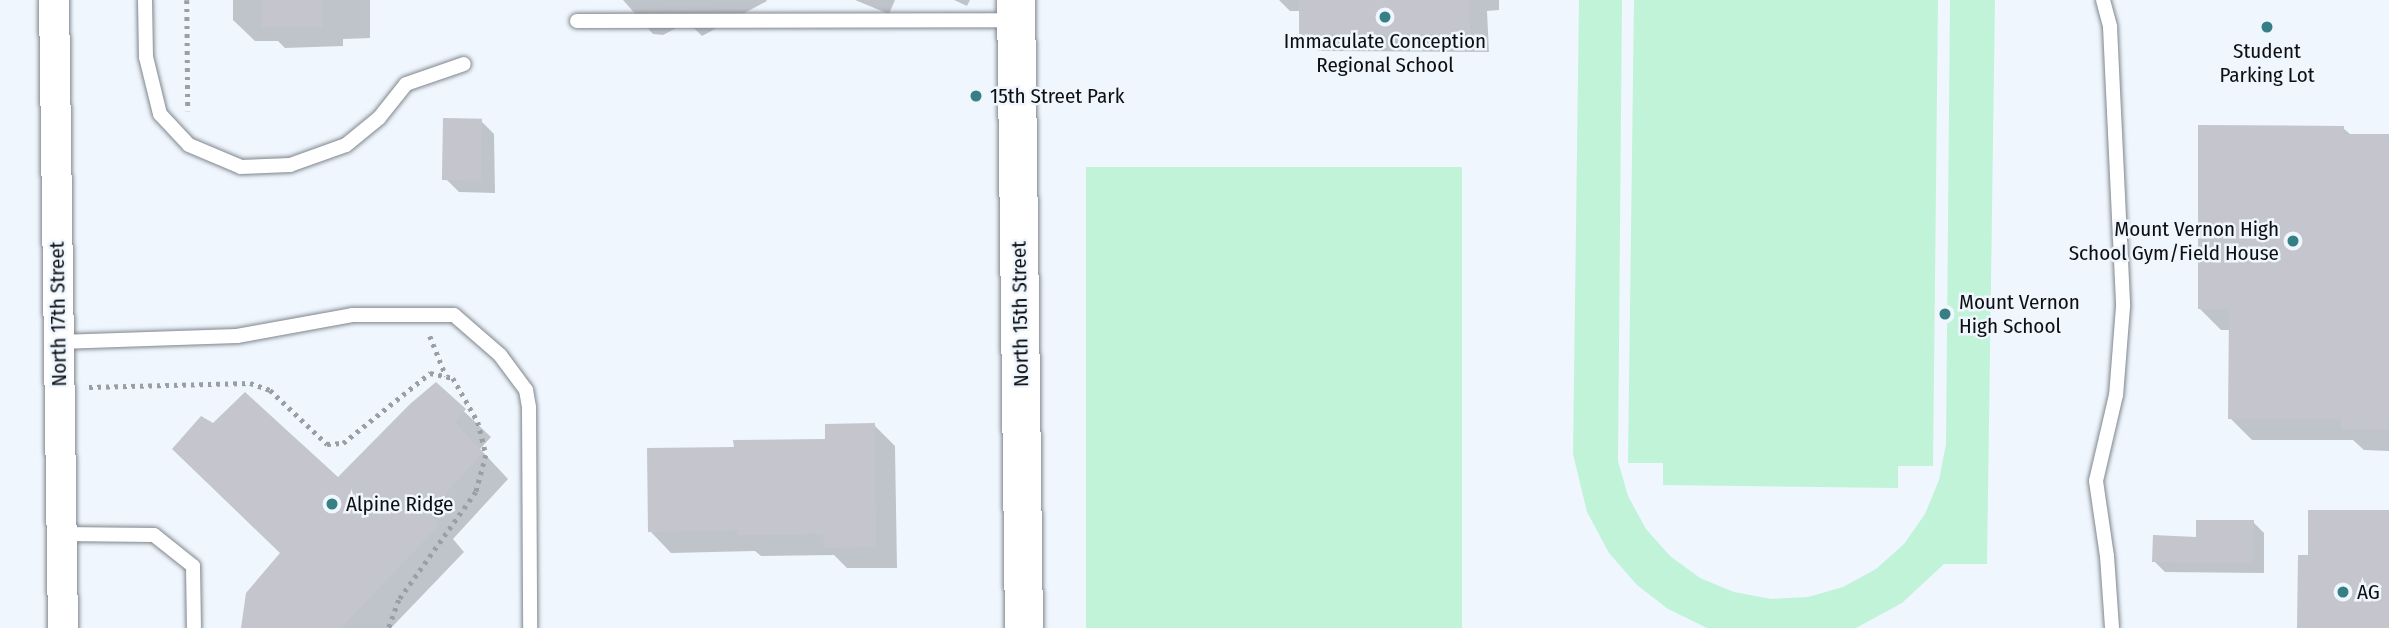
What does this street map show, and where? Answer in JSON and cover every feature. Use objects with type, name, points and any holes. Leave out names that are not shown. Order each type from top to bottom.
[{"type":"street","name":"North 17th Street","points":[[54,0],[63,628]]},
{"type":"street","name":"North 15th Street","points":[[1016,10],[1024,628]]},
{"type":"lane","points":[[145,0],[146,57],[160,114],[189,145],[242,167],[290,165],[346,145],[379,118],[406,84],[464,64]]},
{"type":"lane","points":[[2103,0],[2110,27],[2123,307],[2116,395],[2096,481],[2107,556],[2112,628]]},
{"type":"lane","points":[[577,21],[1016,10]]},
{"type":"lane","points":[[59,342],[237,336],[352,314],[454,314],[500,355],[526,390],[529,407],[530,628]]},
{"type":"lane","points":[[61,534],[154,535],[193,566],[194,628]]},
{"type":"path","points":[[187,0],[188,118]]},
{"type":"path","points":[[422,316],[446,376]]},
{"type":"path","points":[[89,387],[250,383],[270,390],[327,444],[343,443],[430,373],[453,378],[478,422],[486,455],[475,492],[399,600],[388,628]]},
{"type":"green space","points":[[1579,0],[1622,0],[1618,461],[1628,496],[1646,529],[1670,556],[1700,578],[1734,592],[1771,599],[1808,597],[1843,587],[1876,569],[1904,544],[1925,514],[1939,480],[1946,444],[1950,0],[1995,0],[1987,564],[1944,564],[1902,603],[1856,628],[1707,628],[1668,609],[1637,585],[1609,553],[1587,512],[1573,454]]},
{"type":"green space","points":[[1634,0],[1938,0],[1933,466],[1898,466],[1898,488],[1663,485],[1663,463],[1628,463]]},
{"type":"green space","points":[[1086,167],[1462,167],[1462,628],[1086,628]]},
{"type":"building","points":[[262,0],[322,0],[322,27],[262,27]]},
{"type":"building","name":"Immaculate Conception Regional School","points":[[1299,0],[1470,0],[1470,34],[1299,34]]},
{"type":"building","points":[[443,118],[482,119],[481,181],[442,180]]},
{"type":"building","name":"Mount Vernon High School Gym/Field House","points":[[2198,125],[2344,126],[2344,134],[2389,134],[2389,430],[2341,429],[2341,419],[2228,419],[2229,309],[2198,309]]},
{"type":"building","name":"Alpine Ridge","points":[[436,382],[466,409],[455,422],[483,452],[428,512],[439,525],[341,628],[241,628],[246,593],[280,553],[172,449],[201,416],[213,423],[245,392],[338,477],[410,404]]},
{"type":"building","points":[[875,423],[876,547],[824,548],[823,534],[737,535],[737,530],[648,532],[647,448],[734,447],[733,440],[825,439],[825,424]]},
{"type":"building","name":"AG","points":[[2308,510],[2389,510],[2389,628],[2297,628],[2298,555],[2308,555]]},
{"type":"building","points":[[2196,520],[2254,520],[2253,563],[2152,562],[2153,535],[2196,537]]},
{"type":"place","name":"Immaculate Conception Regional School","points":[[1385,17]]},
{"type":"place","name":"Student Parking Lot","points":[[2267,27]]},
{"type":"place","name":"15th Street Park","points":[[976,96]]},
{"type":"place","name":"Mount Vernon High School Gym/Field House","points":[[2293,241]]},
{"type":"place","name":"Mount Vernon High School","points":[[1945,314]]},
{"type":"place","name":"Alpine Ridge","points":[[332,504]]},
{"type":"place","name":"AG","points":[[2343,592]]}]
